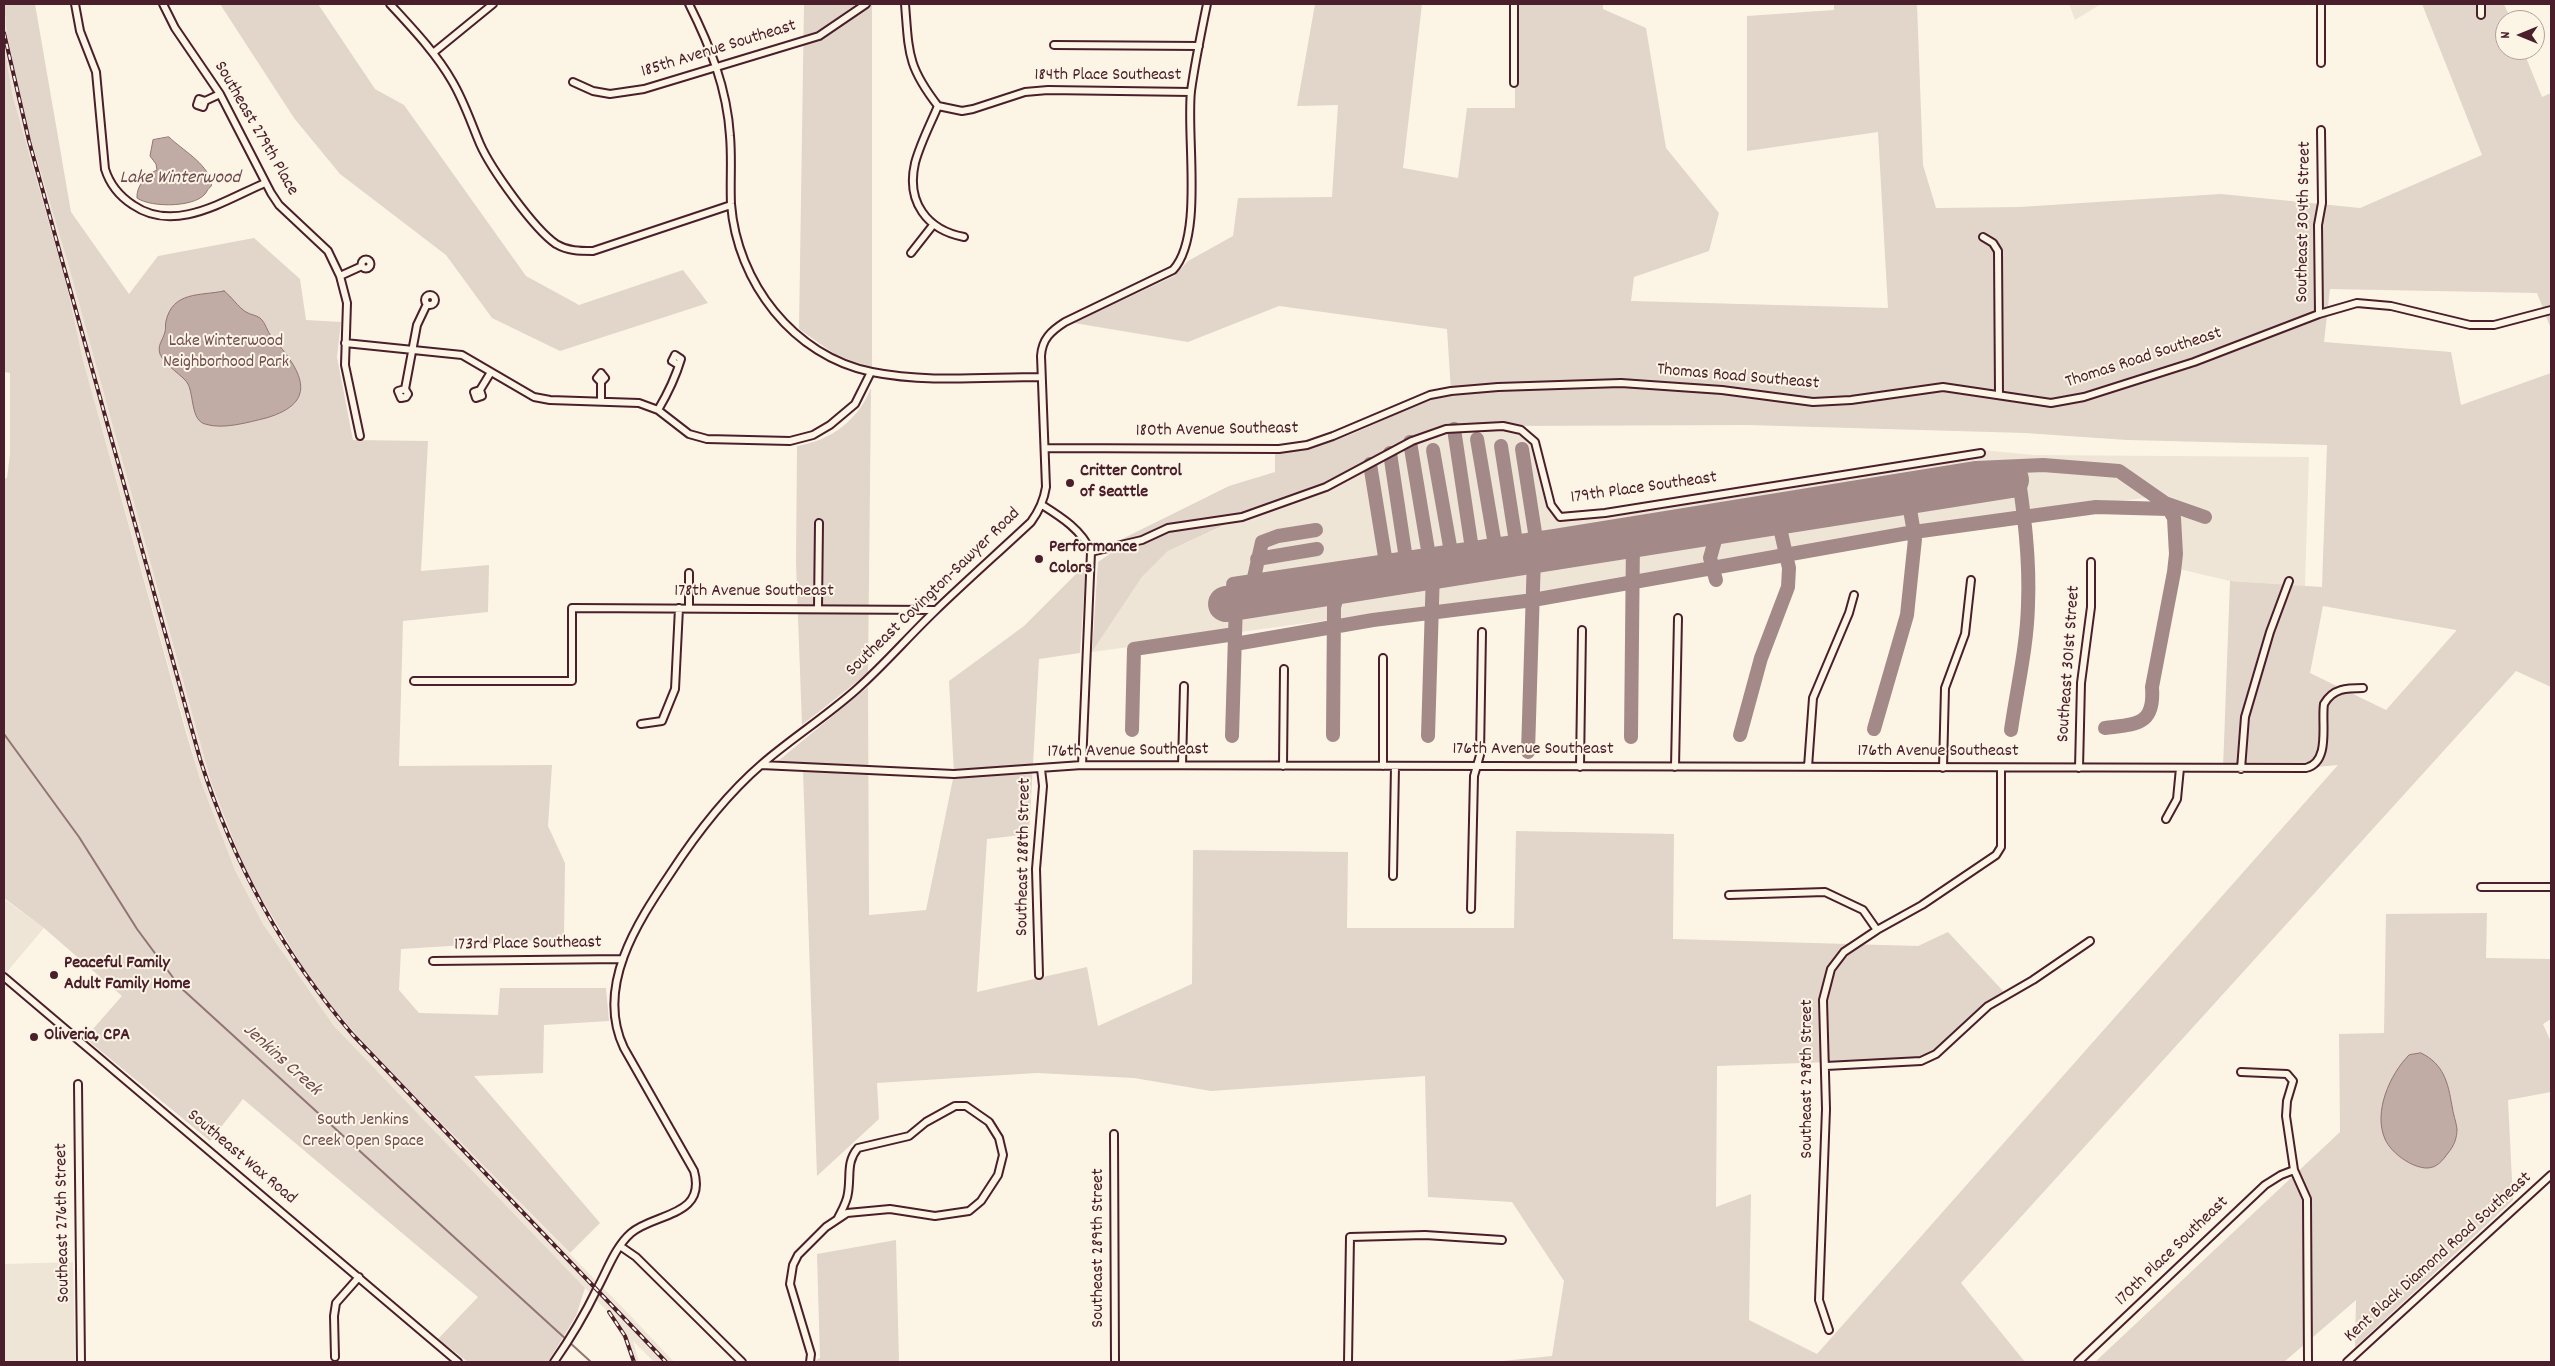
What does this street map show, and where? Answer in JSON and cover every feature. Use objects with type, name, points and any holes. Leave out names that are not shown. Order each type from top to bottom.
[{"type":"street","points":[[75,4],[80,31],[96,72],[106,169],[109,180],[118,193],[145,212],[176,217],[197,212],[266,183]]},
{"type":"street","name":"Southeast 279th Place","points":[[162,4],[175,28],[220,94],[266,183],[280,205],[328,251],[340,276],[347,303],[345,365],[360,436]]},
{"type":"street","points":[[390,4],[433,53],[452,81],[481,145],[501,178],[539,228],[556,244],[572,250],[593,251],[732,205]]},
{"type":"street","points":[[433,53],[494,4]]},
{"type":"street","points":[[688,4],[717,65],[726,104],[730,135],[732,205],[743,257],[751,278],[776,314],[806,342],[837,360],[871,372],[918,377],[1041,377]]},
{"type":"street","name":"185th Avenue Southeast","points":[[573,82],[593,91],[619,93],[644,89],[717,65],[819,36],[866,4]]},
{"type":"street","points":[[905,4],[909,51],[913,68],[920,82],[938,106],[915,164],[914,175],[920,209],[933,225],[947,234],[964,237]]},
{"type":"street","name":"Southeast Covington-Sawyer Road","points":[[620,1246],[636,1229],[673,1214],[690,1202],[695,1192],[696,1179],[691,1166],[620,1039],[614,1008],[623,959],[643,914],[683,854],[720,806],[761,765],[856,690],[936,610],[1031,522],[1042,505],[1046,486],[1046,448],[1041,377],[1042,347],[1052,331],[1065,322],[1173,270],[1183,258],[1190,230],[1191,92],[1206,4]]},
{"type":"street","points":[[1514,4],[1514,83]]},
{"type":"street","points":[[2321,4],[2321,63]]},
{"type":"street","points":[[2481,4],[2481,15]]},
{"type":"street","points":[[1054,45],[1199,46]]},
{"type":"street","name":"184th Place Southeast","points":[[938,106],[954,110],[968,110],[1025,92],[1048,90],[1191,92]]},
{"type":"street","points":[[205,101],[220,94]]},
{"type":"street","name":"Southeast 304th Street","points":[[2319,314],[2318,225],[2322,203],[2321,130]]},
{"type":"street","points":[[911,253],[933,225]]},
{"type":"street","points":[[1983,237],[1994,243],[1998,251],[1999,395]]},
{"type":"street","points":[[340,276],[362,266]]},
{"type":"street","name":"Thomas Road Southeast","points":[[1439,393],[1498,387],[1621,383],[1722,390],[1814,402],[1851,400],[1943,387],[2051,403],[2084,398],[2194,362],[2319,314],[2358,303],[2391,306],[2459,324],[2482,325],[2551,310]]},
{"type":"street","points":[[405,389],[420,315],[427,304]]},
{"type":"street","points":[[345,342],[462,355],[526,393],[542,399],[639,403],[658,410],[684,431],[698,438],[790,441],[813,435],[839,419],[855,404],[871,372]]},
{"type":"street","points":[[658,410],[676,378],[677,364]]},
{"type":"street","points":[[480,390],[491,372]]},
{"type":"street","points":[[601,382],[601,401]]},
{"type":"street","name":"180th Avenue Southeast","points":[[1046,448],[1279,449],[1307,445],[1439,393]]},
{"type":"street","name":"179th Place Southeast","points":[[1091,552],[1142,540],[1168,528],[1242,517],[1326,487],[1410,442],[1446,430],[1503,426],[1521,430],[1535,442],[1550,505],[1560,517],[1605,512],[1981,452]]},
{"type":"street","points":[[1042,505],[1071,526],[1085,539],[1091,552],[1082,765]]},
{"type":"street","points":[[818,608],[819,523]]},
{"type":"street","name":"Southeast 301st Street","points":[[2079,768],[2081,683],[2091,606],[2091,562]]},
{"type":"street","points":[[689,573],[689,608]]},
{"type":"street","points":[[1943,768],[1945,688],[1965,634],[1971,580]]},
{"type":"street","points":[[2241,769],[2245,717],[2270,632],[2290,581]]},
{"type":"street","points":[[1808,767],[1813,698],[1849,613],[1854,595]]},
{"type":"street","name":"178th Avenue Southeast","points":[[414,681],[572,681],[572,608],[936,610]]},
{"type":"street","points":[[641,724],[662,721],[675,689],[679,608]]},
{"type":"street","points":[[1675,767],[1678,618]]},
{"type":"street","points":[[1580,766],[1582,630]]},
{"type":"street","points":[[1471,909],[1474,776],[1480,756],[1482,632]]},
{"type":"street","points":[[1383,658],[1383,766]]},
{"type":"street","points":[[1283,766],[1284,669]]},
{"type":"street","points":[[1182,765],[1184,686]]},
{"type":"street","name":"176th Avenue Southeast","points":[[761,765],[954,774],[1082,765],[2306,768],[2316,765],[2320,759],[2323,744],[2322,714],[2327,698],[2342,689],[2363,688]]},
{"type":"street","points":[[1393,876],[1395,766]]},
{"type":"street","name":"Southeast 298th Street","points":[[1829,1330],[1819,1300],[1826,1066],[1823,1000],[1831,969],[1844,952],[1877,930],[1922,905],[1996,855],[2001,847],[2001,768]]},
{"type":"street","points":[[2166,819],[2177,798],[2180,768]]},
{"type":"street","name":"Southeast 288th Street","points":[[1039,975],[1036,876],[1043,786],[1041,769]]},
{"type":"street","points":[[2481,887],[2551,886]]},
{"type":"street","points":[[1729,895],[1825,892],[1863,910],[1877,930]]},
{"type":"street","points":[[1826,1066],[1921,1061],[1936,1054],[1988,1006],[2033,980],[2090,941]]},
{"type":"street","name":"173rd Place Southeast","points":[[433,961],[623,959]]},
{"type":"street","name":"Southeast Wax Road","points":[[5,980],[458,1362]]},
{"type":"street","points":[[2241,1072],[2287,1074],[2293,1082],[2287,1101],[2286,1116],[2294,1170],[2307,1199],[2308,1362]]},
{"type":"street","name":"Southeast 276th Street","points":[[78,1084],[81,1362]]},
{"type":"street","points":[[810,1362],[811,1354],[790,1284],[791,1275],[798,1255],[838,1218],[845,1205],[848,1192],[849,1163],[858,1148],[909,1136],[926,1122],[955,1106],[966,1106],[985,1117],[999,1138],[1003,1154],[998,1175],[981,1201],[969,1211],[935,1216],[890,1209],[855,1212],[838,1218]]},
{"type":"street","name":"Southeast 289th Street","points":[[1114,1134],[1115,1362]]},
{"type":"street","name":"170th Place Southeast","points":[[2078,1362],[2265,1184],[2281,1174],[2294,1170]]},
{"type":"street","name":"Kent Black Diamond Road Southeast","points":[[2347,1362],[2551,1175]]},
{"type":"street","points":[[1348,1362],[1350,1237],[1425,1235],[1502,1240]]},
{"type":"street","points":[[554,1362],[570,1338],[620,1246],[636,1257],[742,1362]]},
{"type":"street","points":[[335,1358],[334,1316],[336,1303],[359,1277]]},
{"type":"shaded area","points":[[2069,4],[2101,4],[2075,20]]},
{"type":"shaded area","points":[[4,11],[26,123],[67,260],[211,782],[247,875],[280,932],[336,1012],[386,1067],[674,1362],[654,1362],[633,1341],[639,1362],[631,1362],[624,1340],[605,1309],[334,1026],[263,924],[235,870],[200,779],[83,360],[67,286],[13,97],[4,46]]},
{"type":"shaded area","points":[[1503,426],[1521,430],[1535,442],[1550,505],[1560,517],[1605,513],[1982,450],[2034,455],[2309,457],[2305,586],[2230,581],[2170,567],[2171,515],[2155,497],[2012,513],[1545,591],[1092,652],[1142,577],[1168,551],[1410,442],[1446,429]]},
{"type":"shaded area","points":[[4,899],[44,928],[6,973],[4,970]]},
{"type":"shaded area","points":[[73,1262],[75,1362],[4,1362],[4,1264]]},
{"type":"green space","name":"Lake Winterwood Neighborhood Park","points":[[4,4],[35,4],[71,212],[129,294],[158,256],[254,238],[300,279],[306,320],[341,322],[337,357],[353,440],[428,441],[421,571],[489,565],[488,612],[403,621],[399,766],[552,765],[548,826],[565,863],[564,939],[401,949],[399,990],[419,1013],[498,1015],[500,988],[606,988],[609,1021],[544,1025],[543,1073],[474,1076],[600,1223],[570,1253],[386,1067],[336,1012],[306,972],[247,875],[211,782],[67,260],[26,123],[7,34]]},
{"type":"green space","points":[[220,4],[318,4],[375,89],[404,105],[526,276],[579,305],[683,270],[708,303],[560,351],[492,318],[446,255],[340,174],[294,118]]},
{"type":"green space","points":[[804,4],[872,4],[872,368],[836,355],[799,329]]},
{"type":"green space","points":[[1315,4],[1422,4],[1403,168],[1458,178],[1467,108],[1515,108],[1515,4],[1603,4],[1603,9],[1646,28],[1666,148],[1719,213],[1709,251],[1634,277],[1631,301],[1888,308],[1878,132],[1747,151],[1747,16],[1834,10],[1834,4],[1917,4],[1923,165],[1936,208],[2020,207],[2221,194],[2360,208],[2482,155],[2422,4],[2504,4],[2507,10],[2495,10],[2495,60],[2527,60],[2542,97],[2551,93],[2551,329],[2537,293],[2330,289],[2324,342],[2451,352],[2461,405],[2551,373],[2551,687],[2516,671],[1961,1283],[2025,1362],[1492,1362],[1552,1356],[1564,1281],[1512,1202],[1428,1197],[1425,1076],[1211,1091],[1134,1078],[1037,1073],[877,1083],[879,1119],[817,1176],[803,771],[767,770],[868,687],[869,915],[926,910],[954,774],[949,681],[1024,626],[1086,564],[1080,653],[1039,659],[1029,834],[987,839],[977,992],[1087,967],[1098,1026],[1192,984],[1193,850],[1348,852],[1347,928],[1514,928],[1516,831],[1674,834],[1673,939],[1918,946],[1948,932],[2004,992],[1974,1012],[1928,1055],[1919,1059],[1717,1066],[1716,1207],[1751,1194],[1749,1320],[1817,1354],[2338,765],[2306,768],[2223,769],[2230,581],[2322,587],[2327,445],[2127,440],[2025,433],[1747,425],[1503,426],[1446,429],[1410,442],[1326,487],[1242,517],[1168,551],[1142,577],[1092,652],[1098,562],[1117,549],[1116,542],[1229,486],[1275,472],[1275,452],[1299,450],[1322,445],[1451,391],[1447,329],[1279,306],[1188,342],[1074,323],[1174,276],[1188,261],[1233,236],[1238,198],[1332,197],[1338,105],[1297,106]],"holes":[[[2323,606],[2456,631],[2386,710],[2310,673]]]},
{"type":"green space","name":"South Jenkins Creek Open Space","points":[[4,46],[13,97],[67,286],[83,360],[186,732],[200,779],[235,870],[263,924],[334,1026],[585,1288],[576,1316],[548,1362],[468,1362],[438,1339],[478,1297],[243,1099],[210,1141],[85,1038],[122,996],[44,928],[4,898],[4,479],[7,478],[10,454],[10,373],[4,372]]},
{"type":"green space","points":[[871,388],[868,673],[802,725],[796,563],[797,446],[822,439],[842,427],[859,410]]},
{"type":"green space","points":[[2487,913],[2486,958],[2551,959],[2551,1019],[2543,1024],[2551,1042],[2551,1092],[2508,1100],[2513,1200],[2355,1347],[2356,1300],[2284,1362],[2095,1362],[2340,1132],[2339,1034],[2384,1033],[2386,914]]},
{"type":"green space","points":[[896,1240],[899,1362],[813,1362],[820,1358],[817,1254]]},
{"type":"water","name":"Lake Winterwood","points":[[169,137],[193,157],[209,175],[211,186],[202,197],[195,201],[163,205],[153,204],[137,198],[140,185],[146,177],[157,170],[156,164],[150,156],[153,140]]},
{"type":"water","points":[[224,291],[243,310],[262,320],[270,335],[291,361],[300,384],[300,394],[294,403],[283,411],[266,418],[236,425],[212,426],[200,422],[197,418],[188,384],[162,358],[159,348],[165,332],[166,321],[175,304],[189,297]]},
{"type":"water","points":[[2421,1053],[2429,1057],[2444,1075],[2457,1129],[2452,1148],[2442,1161],[2431,1168],[2409,1163],[2392,1149],[2385,1139],[2381,1117],[2385,1094],[2396,1072],[2409,1055]]},
{"type":"waterway","name":"Jenkins Creek","points":[[4,734],[79,837],[137,929],[180,987],[591,1362]]},
{"type":"taxiway","points":[[1454,429],[1472,549]]},
{"type":"taxiway","points":[[1477,439],[1495,545]]},
{"type":"taxiway","points":[[1410,442],[1429,556]]},
{"type":"taxiway","points":[[1501,446],[1516,542]]},
{"type":"taxiway","points":[[1522,449],[1536,539]]},
{"type":"taxiway","points":[[1433,450],[1451,552]]},
{"type":"taxiway","points":[[1390,453],[1406,559]]},
{"type":"taxiway","points":[[1370,464],[1386,563]]},
{"type":"taxiway","points":[[1976,468],[2043,465],[2119,471],[2165,503],[2174,518],[2176,554],[2174,572],[2152,687],[2150,709],[2147,716],[2134,724],[2105,728]]},
{"type":"taxiway","points":[[2011,730],[2024,652],[2028,605],[2026,536],[2017,467]]},
{"type":"taxiway","points":[[1232,736],[1236,602],[1233,584],[1554,536],[1976,468],[1980,484]]},
{"type":"taxiway","points":[[1874,729],[1907,615],[1915,539],[1905,480]]},
{"type":"taxiway","points":[[1740,735],[1761,658],[1788,587],[1789,568],[1774,501]]},
{"type":"taxiway","points":[[2165,503],[2205,517]]},
{"type":"taxiway","points":[[1235,644],[1373,620],[1533,600],[1914,532],[2096,507],[2168,509]]},
{"type":"taxiway","points":[[1716,580],[1710,558],[1719,526]]},
{"type":"taxiway","points":[[1253,582],[1262,542],[1278,536],[1316,530]]},
{"type":"taxiway","points":[[1554,536],[1579,549]]},
{"type":"taxiway","points":[[1631,737],[1633,540]]},
{"type":"taxiway","points":[[1257,559],[1317,549]]},
{"type":"taxiway","points":[[1528,752],[1534,556]]},
{"type":"taxiway","points":[[1371,565],[1373,581]]},
{"type":"taxiway","points":[[1428,736],[1433,571]]},
{"type":"taxiway","points":[[1333,735],[1334,607],[1340,586]]},
{"type":"taxiway","points":[[1132,730],[1134,649],[1235,634]]},
{"type":"runway","points":[[1226,604],[2011,480]]},
{"type":"railway","points":[[4,33],[29,141],[200,759],[213,797],[244,870],[282,939],[327,1004],[353,1035],[666,1362]]},
{"type":"railway","points":[[609,1312],[625,1336],[634,1362]]},
{"type":"place","name":"Critter Control of Seattle","points":[[1070,483]]},
{"type":"place","name":"Performance Colors","points":[[1039,559]]},
{"type":"place","name":"Peaceful Family Adult Family Home","points":[[54,975]]},
{"type":"place","name":"Oliveria, CPA","points":[[34,1037]]}]
